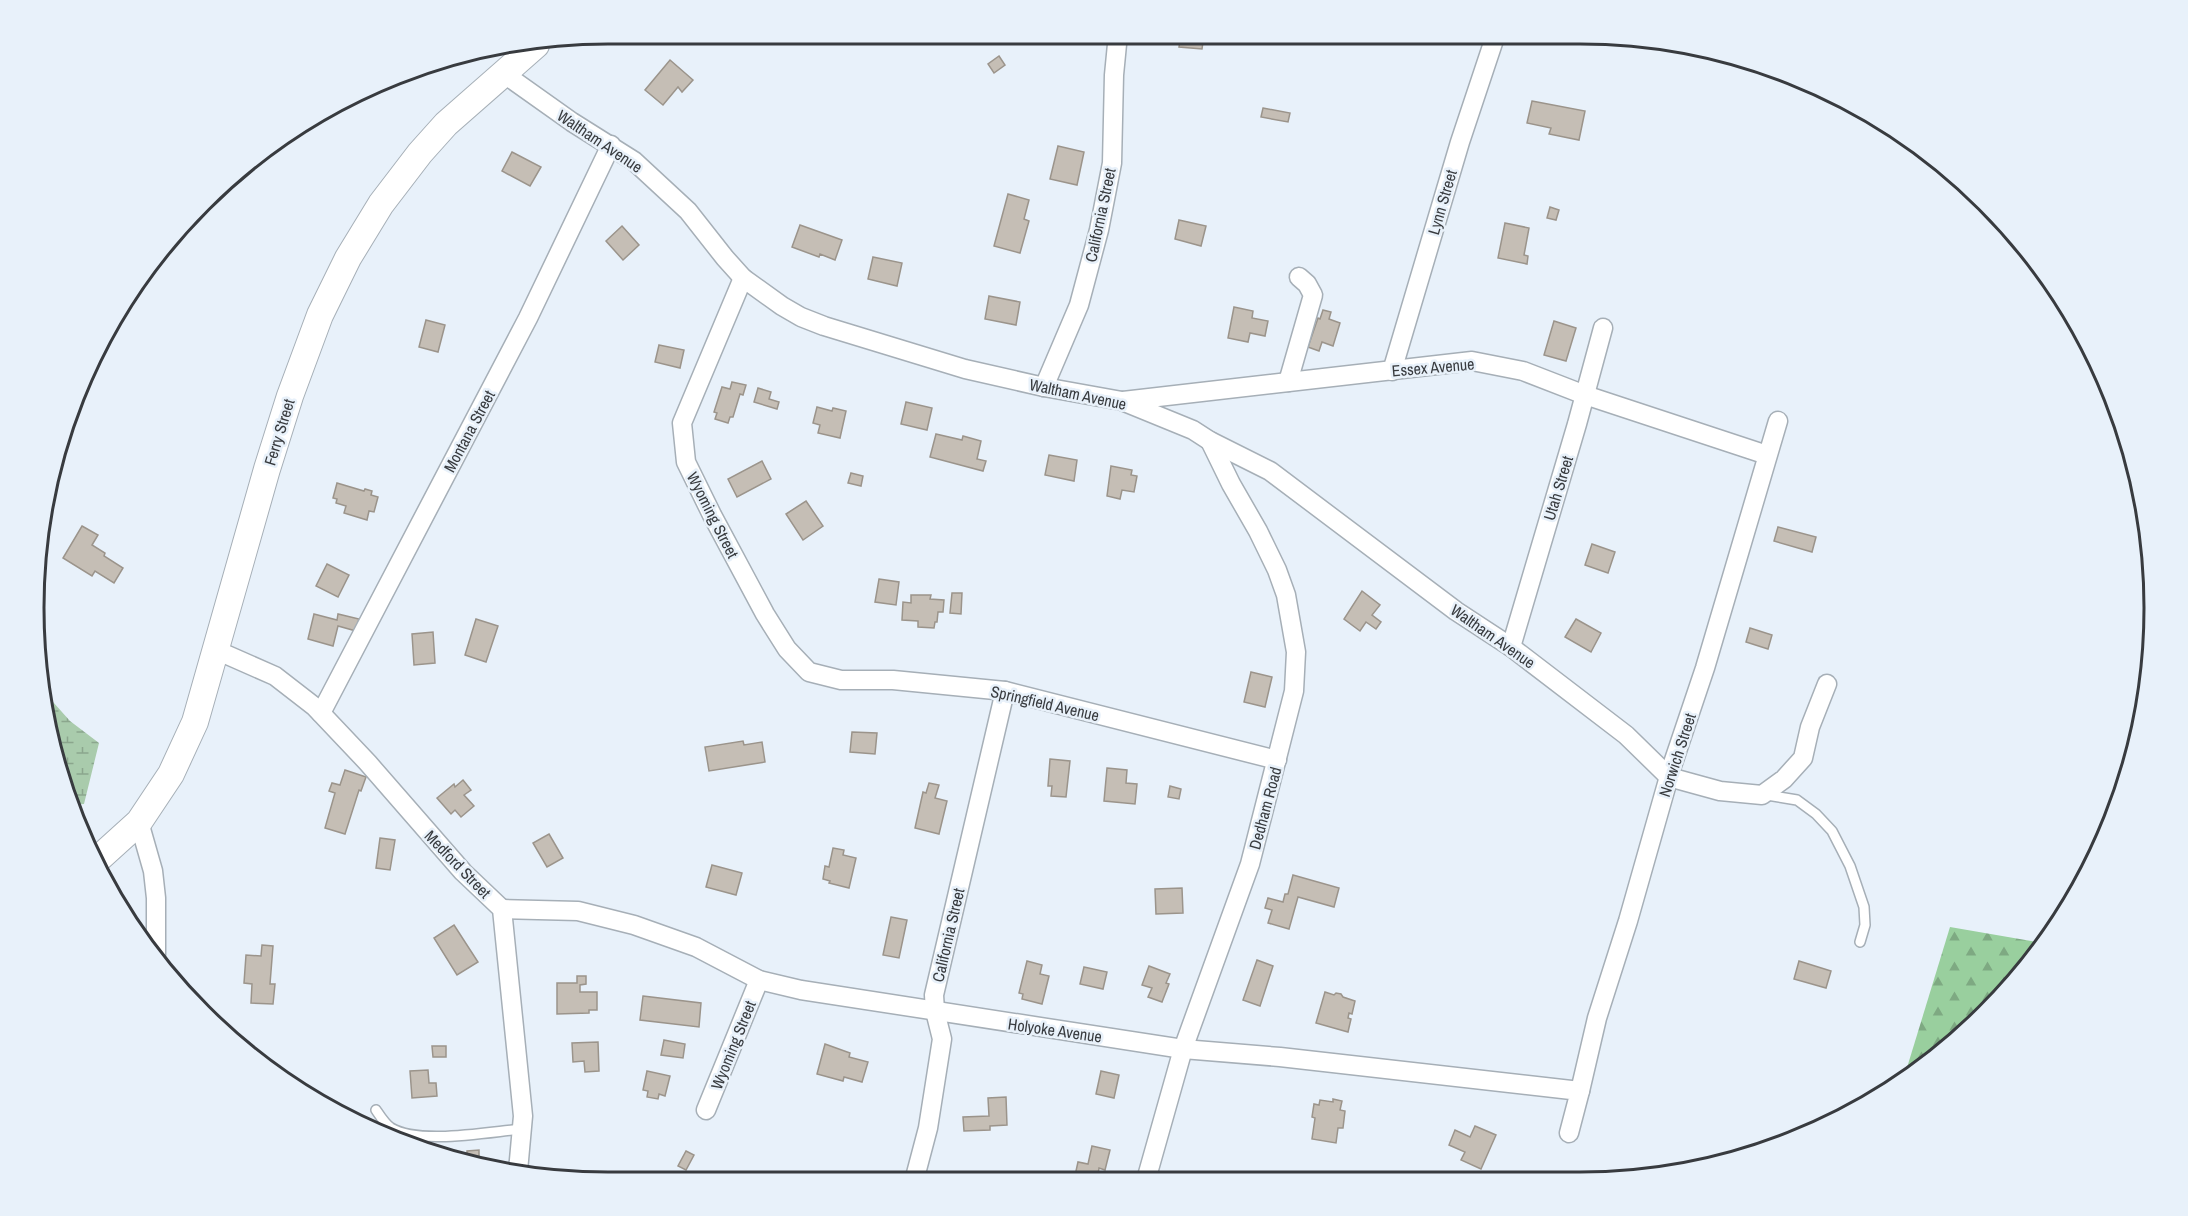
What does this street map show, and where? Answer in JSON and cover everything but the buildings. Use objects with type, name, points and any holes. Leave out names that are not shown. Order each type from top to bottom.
[{"type":"main road","name":"Ferry Street","points":[[101,856],[139,822],[171,774],[195,722],[290,396],[308,345],[334,286],[364,230],[413,161],[446,124],[532,48]]},
{"type":"street","name":"California Street","points":[[1044,387],[1079,305],[1099,230],[1112,163],[1117,44]]},
{"type":"street","name":"Lynn Street","points":[[1392,370],[1460,142],[1493,44]]},
{"type":"street","name":"Waltham Avenue","points":[[503,73],[572,122],[634,161],[671,194],[743,278],[801,317],[965,369],[1044,387],[1122,401],[1185,426],[1270,471],[1456,611],[1511,647],[1626,735],[1669,777]]},
{"type":"street","name":"Montana Street","points":[[321,713],[528,318],[611,145]]},
{"type":"street","points":[[1288,382],[1313,295],[1307,284],[1299,277]]},
{"type":"street","name":"Wyoming Street","points":[[743,278],[682,423],[686,462],[765,614]]},
{"type":"street","name":"Utah Street","points":[[1511,647],[1603,328]]},
{"type":"street","name":"Essex Avenue","points":[[1122,401],[1472,361],[1523,371],[1585,395],[1767,455]]},
{"type":"street","name":"Norwich Street","points":[[1580,1091],[1597,1018],[1628,921],[1669,777],[1705,668],[1778,420]]},
{"type":"street","name":"Dedham Road","points":[[1148,1172],[1183,1049],[1250,864],[1294,691],[1296,652],[1293,624],[1286,595],[1277,570],[1210,441]]},
{"type":"street","points":[[1231,484],[1248,460]]},
{"type":"street","name":"Springfield Avenue","points":[[765,614],[788,649],[809,672],[841,680],[893,680],[1005,691],[1278,760]]},
{"type":"street","name":"Medford Street","points":[[216,650],[275,676],[321,713],[463,872],[502,909],[523,1116],[519,1165]]},
{"type":"street","points":[[1669,777],[1720,792],[1761,795],[1784,779],[1803,758],[1810,727],[1827,684]]},
{"type":"street","name":"California Street","points":[[916,1172],[928,1128],[942,1039],[935,1011],[934,995],[1005,691]]},
{"type":"street","points":[[139,822],[153,871],[156,898],[156,946]]},
{"type":"street","name":"Holyoke Avenue","points":[[502,909],[578,911],[634,925],[696,947],[759,980],[801,990],[1183,1049],[1280,1057],[1580,1091]]},
{"type":"street","name":"Wyoming Street","points":[[706,1110],[759,980]]},
{"type":"street","points":[[1569,1133],[1580,1091]]},
{"type":"lane","points":[[1761,795],[1783,796],[1797,800],[1816,814],[1832,831],[1850,866],[1864,907],[1865,925],[1860,942]]},
{"type":"lane","points":[[376,1110],[390,1127],[413,1136],[522,1129]]},
{"type":"green space","points":[[51,700],[70,721],[99,743],[84,804],[79,804],[73,789]]},
{"type":"green space","points":[[1950,927],[2035,942],[1979,1007],[1924,1056],[1907,1068]]}]
